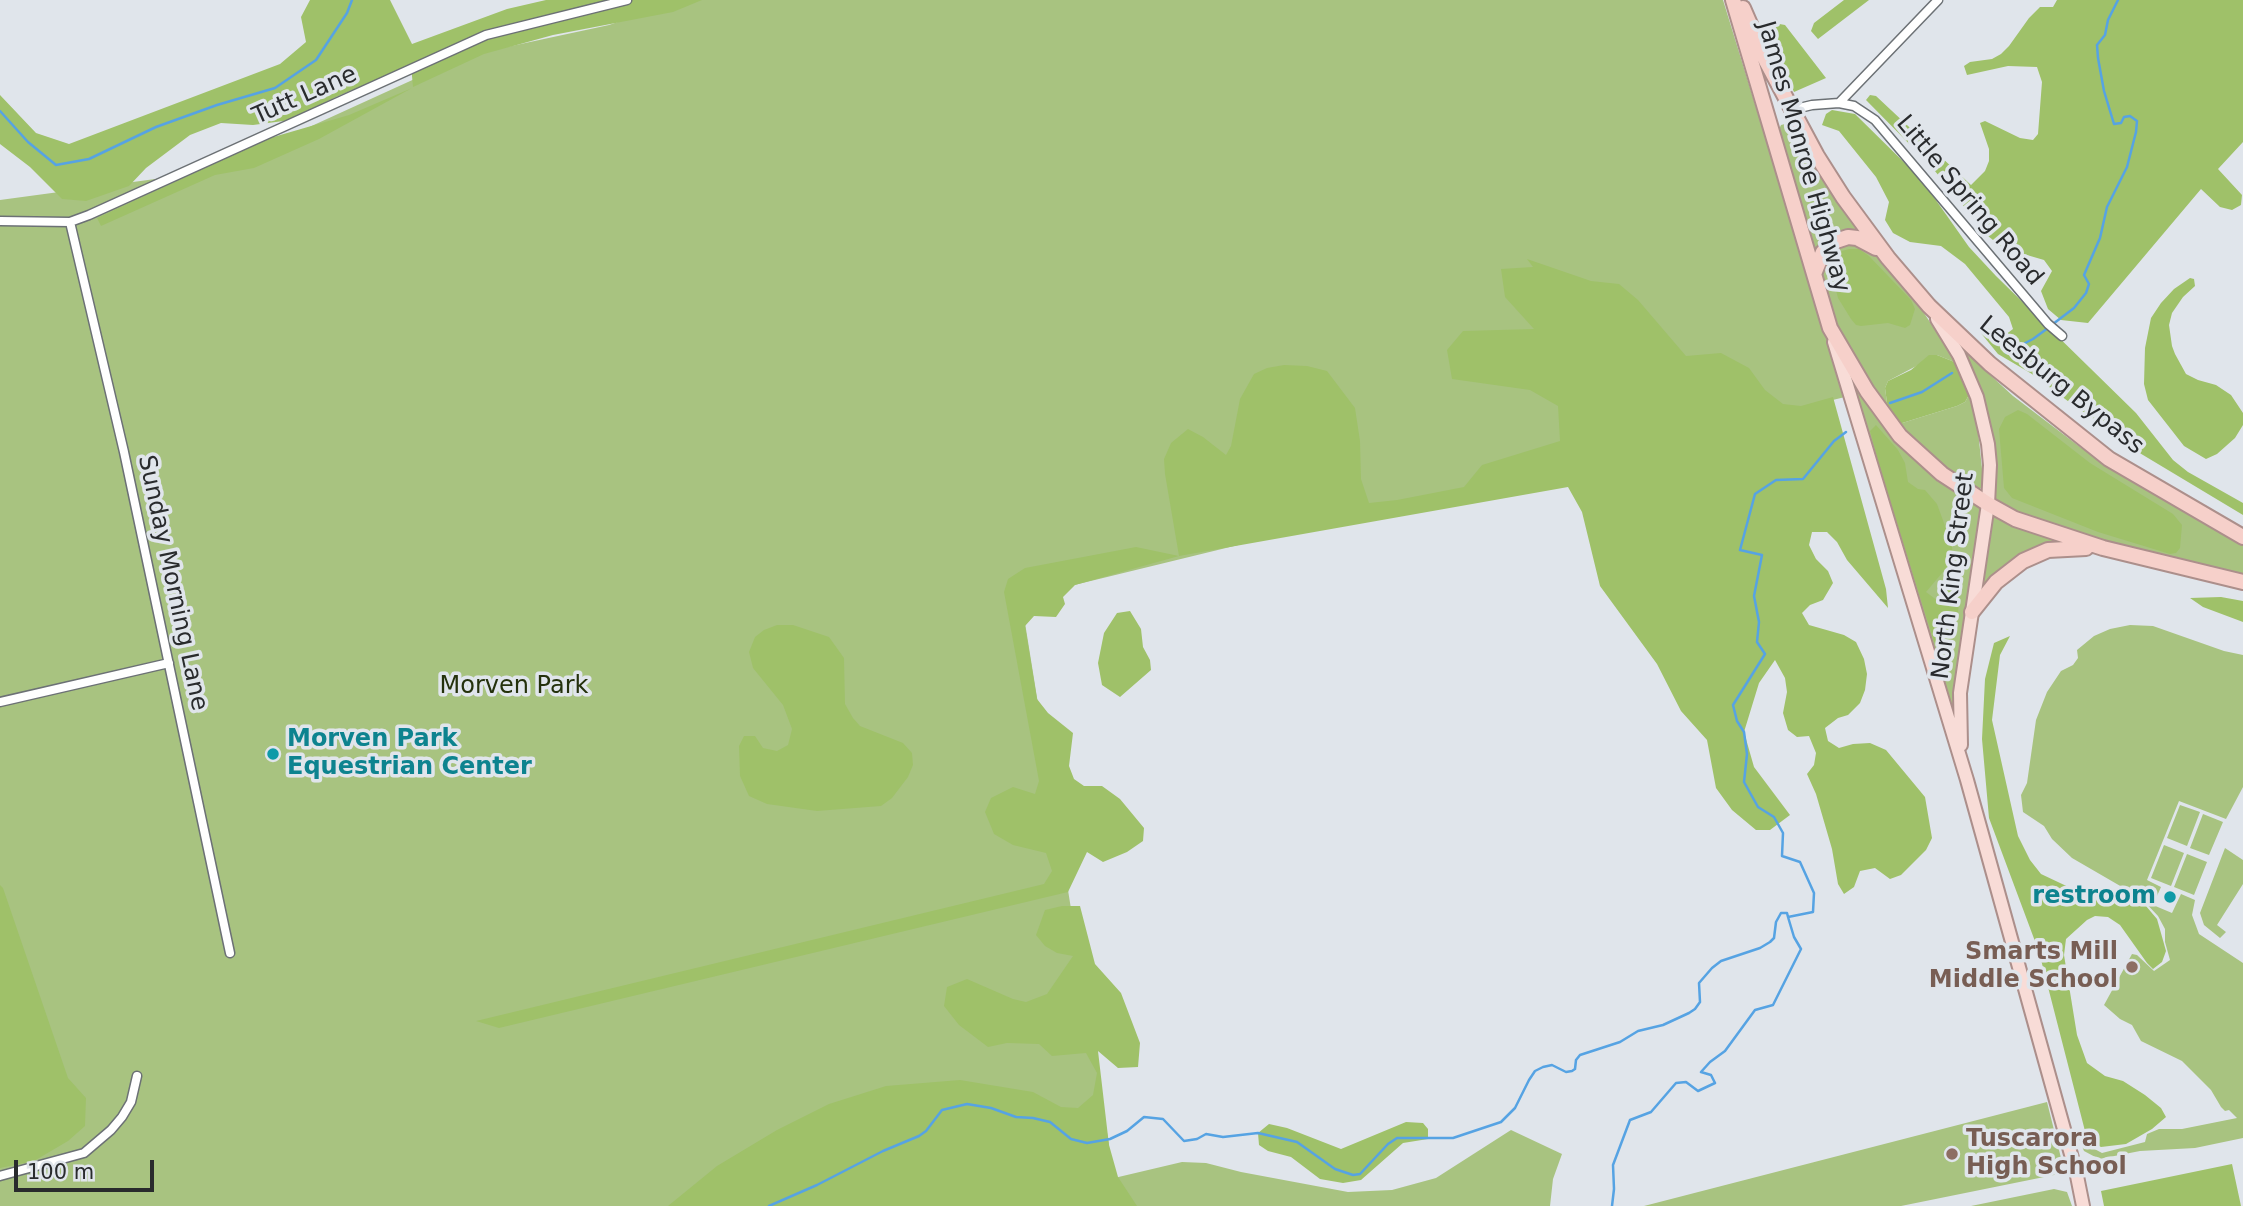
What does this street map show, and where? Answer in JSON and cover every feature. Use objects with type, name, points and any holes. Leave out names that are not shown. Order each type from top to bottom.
[{"type":"highway","name":"James Monroe Highway","points":[[1733,0],[1830,328]]},
{"type":"highway","name":"James Monroe Highway","points":[[1739,0],[1791,110],[1843,197],[1928,306]]},
{"type":"highway","points":[[1770,125],[1777,115],[1791,110]]},
{"type":"highway","points":[[1814,274],[1826,248],[1844,238],[1857,238],[1867,242],[1888,258]]},
{"type":"highway","name":"Leesburg Bypass","points":[[1928,306],[1990,364],[2109,459],[2243,537]]},
{"type":"highway","points":[[1830,328],[1867,391],[1900,436],[1942,474],[1988,504],[2015,519],[2103,548],[2243,582]]},
{"type":"highway","points":[[1972,612],[1996,582],[2023,561],[2048,550],[2103,548]]},
{"type":"main road","name":"North King Street","points":[[1928,306],[1959,355],[1977,397],[1989,455],[1988,504],[1960,706],[1967,780]]},
{"type":"main road","name":"North King Street","points":[[1830,328],[1967,780],[2077,1175],[2083,1206]]},
{"type":"street","name":"Tutt Lane","points":[[0,221],[70,222],[486,35],[627,0]]},
{"type":"street","points":[[1791,110],[1839,103],[1938,0]]},
{"type":"street","name":"Little Spring Road","points":[[1839,103],[1854,106],[1875,120],[2050,326],[2062,336]]},
{"type":"street","name":"Sunday Morning Lane","points":[[70,222],[121,439],[230,953]]},
{"type":"street","points":[[0,702],[169,663]]},
{"type":"street","points":[[0,1176],[84,1153],[122,1117],[131,1102],[137,1076]]},
{"type":"green space","points":[[310,0],[390,0],[412,44],[507,9],[546,0],[702,0],[673,12],[553,35],[484,54],[413,87],[411,65],[336,97],[291,120],[253,125],[221,123],[190,135],[146,168],[129,186],[86,201],[62,199],[30,167],[0,144],[0,95],[36,133],[69,144],[280,64],[306,42],[301,17]]},
{"type":"green space","name":"Morven Park","points":[[682,0],[1723,0],[1845,397],[1021,598],[1109,1145],[1110,1179],[1182,1162],[1206,1163],[1348,1192],[1392,1190],[1436,1178],[1511,1130],[1562,1154],[1553,1179],[1550,1206],[0,1206],[0,200],[170,177],[294,134],[465,56],[609,25]]},
{"type":"green space","points":[[1844,0],[1869,0],[1818,39],[1811,31],[1814,23]]},
{"type":"green space","points":[[2057,0],[2243,0],[2243,142],[2218,169],[2242,195],[2241,205],[2232,210],[2220,207],[2201,189],[2088,323],[2061,320],[2048,309],[2041,291],[2052,271],[2044,260],[2003,248],[1988,236],[1930,165],[1866,100],[1870,95],[1876,96],[1971,185],[1985,171],[1989,161],[1989,149],[1980,123],[1985,121],[2020,138],[2033,140],[2038,134],[2042,82],[2037,67],[2008,66],[1967,75],[1964,66],[2001,54],[2040,7],[2053,7]]},
{"type":"green space","points":[[1774,23],[1785,25],[1826,78],[1794,92],[1767,34]]},
{"type":"green space","points":[[412,88],[319,139],[254,168],[215,175],[101,226],[97,218],[270,138],[349,115]]},
{"type":"green space","points":[[1832,110],[1855,114],[1921,179],[1969,247],[1996,276],[2136,413],[2173,460],[2188,472],[2243,503],[2243,515],[2138,452],[2032,374],[1998,354],[1980,332],[1987,328],[2005,335],[2013,329],[2009,317],[1965,264],[1941,246],[1910,242],[1893,233],[1885,220],[1889,202],[1876,177],[1839,131],[1822,125],[1826,114]]},
{"type":"green space","points":[[1781,125],[1790,126],[1859,232],[1832,236],[1814,255],[1778,131]]},
{"type":"green space","points":[[1855,243],[1874,252],[1920,307],[1957,363],[1937,355],[1888,381],[1885,388],[1888,410],[1867,382],[1845,344],[1823,276],[1829,253],[1842,244]]},
{"type":"green space","points":[[1859,249],[1869,256],[1911,300],[1915,309],[1910,325],[1905,328],[1888,323],[1861,326],[1851,319],[1838,298],[1831,271],[1842,251]]},
{"type":"green space","points":[[1527,259],[1591,281],[1619,284],[1638,300],[1686,356],[1721,353],[1749,368],[1765,390],[1783,404],[1801,406],[1833,397],[1886,589],[1888,608],[1827,532],[1812,532],[1809,545],[1816,559],[1828,571],[1833,583],[1823,600],[1810,605],[1802,613],[1809,625],[1844,635],[1856,642],[1867,674],[1860,703],[1848,715],[1838,718],[1825,728],[1828,741],[1839,748],[1870,743],[1886,750],[1925,797],[1932,838],[1926,850],[1901,875],[1890,879],[1875,868],[1860,871],[1854,887],[1844,894],[1838,884],[1832,849],[1816,794],[1807,774],[1814,765],[1816,753],[1809,736],[1797,737],[1788,730],[1783,713],[1787,692],[1785,678],[1775,660],[1759,683],[1744,732],[1754,767],[1790,815],[1770,830],[1756,830],[1732,810],[1716,788],[1707,740],[1681,711],[1657,664],[1600,586],[1582,512],[1568,487],[1179,556],[1164,459],[1171,443],[1188,429],[1226,455],[1231,446],[1240,399],[1254,374],[1284,365],[1307,366],[1327,371],[1355,408],[1360,441],[1361,479],[1369,503],[1464,487],[1482,465],[1560,441],[1558,406],[1530,390],[1452,379],[1447,350],[1463,331],[1534,329],[1505,297],[1501,269],[1533,267]]},
{"type":"green space","points":[[2190,278],[2194,279],[2195,286],[2172,313],[2169,325],[2175,354],[2186,374],[2216,385],[2231,395],[2243,413],[2243,425],[2235,438],[2217,454],[2206,459],[2184,446],[2148,400],[2144,384],[2145,348],[2151,318],[2174,289]]},
{"type":"green space","points":[[1962,349],[2013,396],[2080,447],[2117,472],[2243,545],[2243,577],[2072,532],[2016,513],[1994,500],[1993,434],[1977,382]]},
{"type":"green space","points":[[1929,355],[1937,355],[1957,363],[1969,395],[1965,402],[1957,406],[1899,424],[1888,410],[1885,388],[1888,381],[1911,370]]},
{"type":"green space","points":[[1854,385],[1872,408],[1983,505],[1955,733]]},
{"type":"green space","points":[[1969,395],[1978,431],[1983,478],[1981,488],[1976,490],[1950,473],[1899,424],[1957,406],[1965,402]]},
{"type":"green space","points":[[2018,410],[2027,414],[2090,463],[2173,514],[2182,525],[2180,548],[2176,553],[2170,554],[2098,532],[2012,498],[2004,488],[1999,429],[2005,417]]},
{"type":"green space","points":[[1876,425],[1898,450],[1905,463],[1908,482],[1925,490],[1937,504],[1952,545],[1953,560],[1926,592],[1942,604],[1946,603],[1949,587],[1954,579],[1961,579],[1957,624],[1950,640],[1942,646],[1934,642],[1881,472],[1870,431]]},
{"type":"green space","points":[[1990,511],[2071,542],[2043,545],[2020,554],[2002,568],[1979,593]]},
{"type":"green space","points":[[1136,547],[1179,556],[1075,585],[1063,597],[1065,604],[1056,617],[1034,616],[1025,626],[1037,699],[1048,713],[1073,733],[1069,766],[1074,779],[1084,786],[1102,786],[1120,799],[1144,828],[1143,841],[1127,852],[1103,862],[1087,852],[1068,892],[499,1028],[476,1021],[1044,884],[1052,871],[1046,853],[1013,845],[994,834],[985,812],[991,798],[1013,787],[1035,794],[1039,781],[1004,592],[1008,579],[1025,568]]},
{"type":"green space","points":[[2221,597],[2243,601],[2243,622],[2203,607],[2190,598]]},
{"type":"green space","points":[[1130,611],[1141,629],[1143,647],[1150,660],[1151,670],[1120,697],[1102,685],[1098,663],[1104,633],[1117,613]]},
{"type":"green space","points":[[777,625],[793,625],[829,637],[844,658],[845,704],[853,718],[860,726],[903,743],[912,753],[913,765],[908,777],[892,798],[881,806],[817,811],[767,804],[749,796],[740,776],[739,746],[744,736],[755,736],[763,748],[777,751],[788,745],[792,729],[783,705],[753,668],[749,652],[755,637]]},
{"type":"green space","points":[[2130,625],[2153,626],[2243,655],[2243,787],[2226,819],[2179,801],[2147,880],[2161,887],[2153,905],[2172,913],[2181,894],[2195,900],[2192,915],[2199,934],[2243,963],[2243,1138],[2195,1148],[2140,1151],[2099,1159],[2084,1151],[2080,1135],[2089,1146],[2102,1153],[2145,1142],[2147,1134],[2159,1129],[2182,1129],[2237,1118],[2221,1107],[2211,1090],[2182,1061],[2141,1041],[2132,1025],[2104,1005],[2132,954],[2137,955],[2154,971],[2170,960],[2165,929],[2158,916],[2141,898],[2072,858],[2052,839],[2044,826],[2023,812],[2021,795],[2027,783],[2036,720],[2047,692],[2061,671],[2073,665],[2078,658],[2077,650],[2094,636]]},
{"type":"green space","points":[[2010,636],[2000,655],[1992,720],[2018,836],[2030,860],[2041,874],[2077,891],[2085,898],[2110,895],[2122,888],[2140,899],[2157,919],[2166,951],[2162,962],[2153,969],[2120,925],[2108,917],[2095,916],[2087,920],[2066,939],[2064,955],[2077,1035],[2087,1063],[2105,1076],[2123,1081],[2145,1095],[2161,1108],[2166,1117],[2152,1129],[2126,1144],[2101,1147],[2092,1142],[2085,1131],[2039,952],[1989,818],[1982,739],[1985,679],[1994,643]]},
{"type":"green space","points":[[2180,805],[2200,812],[2187,846],[2167,838]]},
{"type":"green space","points":[[2203,814],[2223,822],[2209,855],[2190,848]]},
{"type":"green space","points":[[2164,845],[2184,853],[2171,886],[2151,878]]},
{"type":"green space","points":[[2225,848],[2243,860],[2243,884],[2217,925],[2226,932],[2220,938],[2204,925],[2200,913]]},
{"type":"green space","points":[[2187,854],[2207,862],[2194,895],[2174,887]]},
{"type":"green space","points":[[0,885],[68,1078],[86,1098],[85,1126],[68,1141],[34,1161],[0,1168]]},
{"type":"green space","points":[[1080,906],[1095,964],[1121,993],[1140,1043],[1138,1067],[1118,1068],[1098,1051],[1109,1145],[1118,1177],[1137,1206],[668,1206],[717,1166],[777,1130],[829,1104],[886,1086],[960,1080],[1033,1092],[1061,1107],[1078,1108],[1093,1095],[1097,1073],[1086,1053],[1052,1056],[1039,1044],[1007,1043],[988,1047],[959,1025],[944,1006],[947,987],[967,979],[1026,1002],[1047,994],[1073,956],[1057,953],[1045,946],[1036,935],[1045,910]]},
{"type":"green space","name":"Tuscarora High School","points":[[2047,1102],[2062,1162],[2054,1175],[1901,1206],[1644,1206]]},
{"type":"green space","points":[[1406,1122],[1423,1123],[1428,1129],[1428,1139],[1403,1143],[1361,1180],[1343,1183],[1320,1179],[1291,1157],[1268,1151],[1259,1145],[1258,1133],[1269,1124],[1287,1128],[1341,1149]]},
{"type":"green space","points":[[2232,1164],[2241,1206],[2104,1206],[2101,1191]]},
{"type":"green space","points":[[2054,1189],[2067,1192],[2072,1206],[1971,1206]]},
{"type":"waterway","points":[[0,111],[28,142],[56,165],[89,159],[156,127],[275,88],[316,60],[347,13],[352,0]]},
{"type":"waterway","points":[[2053,324],[2074,308],[2086,293],[2089,284],[2084,275],[2100,238],[2107,207],[2127,167],[2136,132],[2137,121],[2130,116],[2124,117],[2121,123],[2114,124],[2098,58],[2097,45],[2105,35],[2108,20],[2118,0]]},
{"type":"waterway","points":[[2006,353],[2048,328]]},
{"type":"waterway","points":[[1890,403],[1922,392],[1952,373]]},
{"type":"waterway","points":[[1612,1206],[1613,1165],[1630,1120],[1651,1112],[1676,1083],[1686,1082],[1698,1091],[1715,1083],[1711,1075],[1701,1072],[1725,1051],[1755,1010],[1773,1005],[1801,949],[1788,917],[1813,912],[1814,893],[1800,862],[1782,856],[1783,833],[1774,817],[1758,807],[1744,782],[1747,754],[1744,732],[1737,721],[1733,705],[1765,654],[1757,642],[1759,622],[1754,596],[1762,555],[1740,550],[1755,494],[1776,480],[1803,479],[1834,441],[1846,432]]},
{"type":"waterway","points":[[769,1206],[919,1136],[942,1110],[967,1104],[991,1108],[1016,1117],[1050,1122],[1071,1139],[1087,1143],[1110,1139],[1127,1131],[1144,1117],[1163,1119],[1184,1141],[1206,1134],[1223,1137],[1258,1133],[1297,1142],[1335,1169],[1353,1175],[1360,1174],[1397,1138],[1453,1138],[1501,1122],[1515,1108],[1535,1071],[1552,1065],[1566,1072],[1572,1071],[1580,1055],[1620,1042],[1638,1031],[1663,1025],[1689,1013],[1700,1002],[1699,983],[1712,968],[1721,961],[1770,942],[1774,938],[1776,922],[1781,913],[1787,913],[1788,917]]},
{"type":"place","name":"Morven Park Equestrian Center","points":[[273,754]]},
{"type":"place","name":"restroom","points":[[2170,897]]},
{"type":"place","name":"Smarts Mill Middle School","points":[[2132,967]]},
{"type":"place","name":"Tuscarora High School","points":[[1952,1154]]}]
